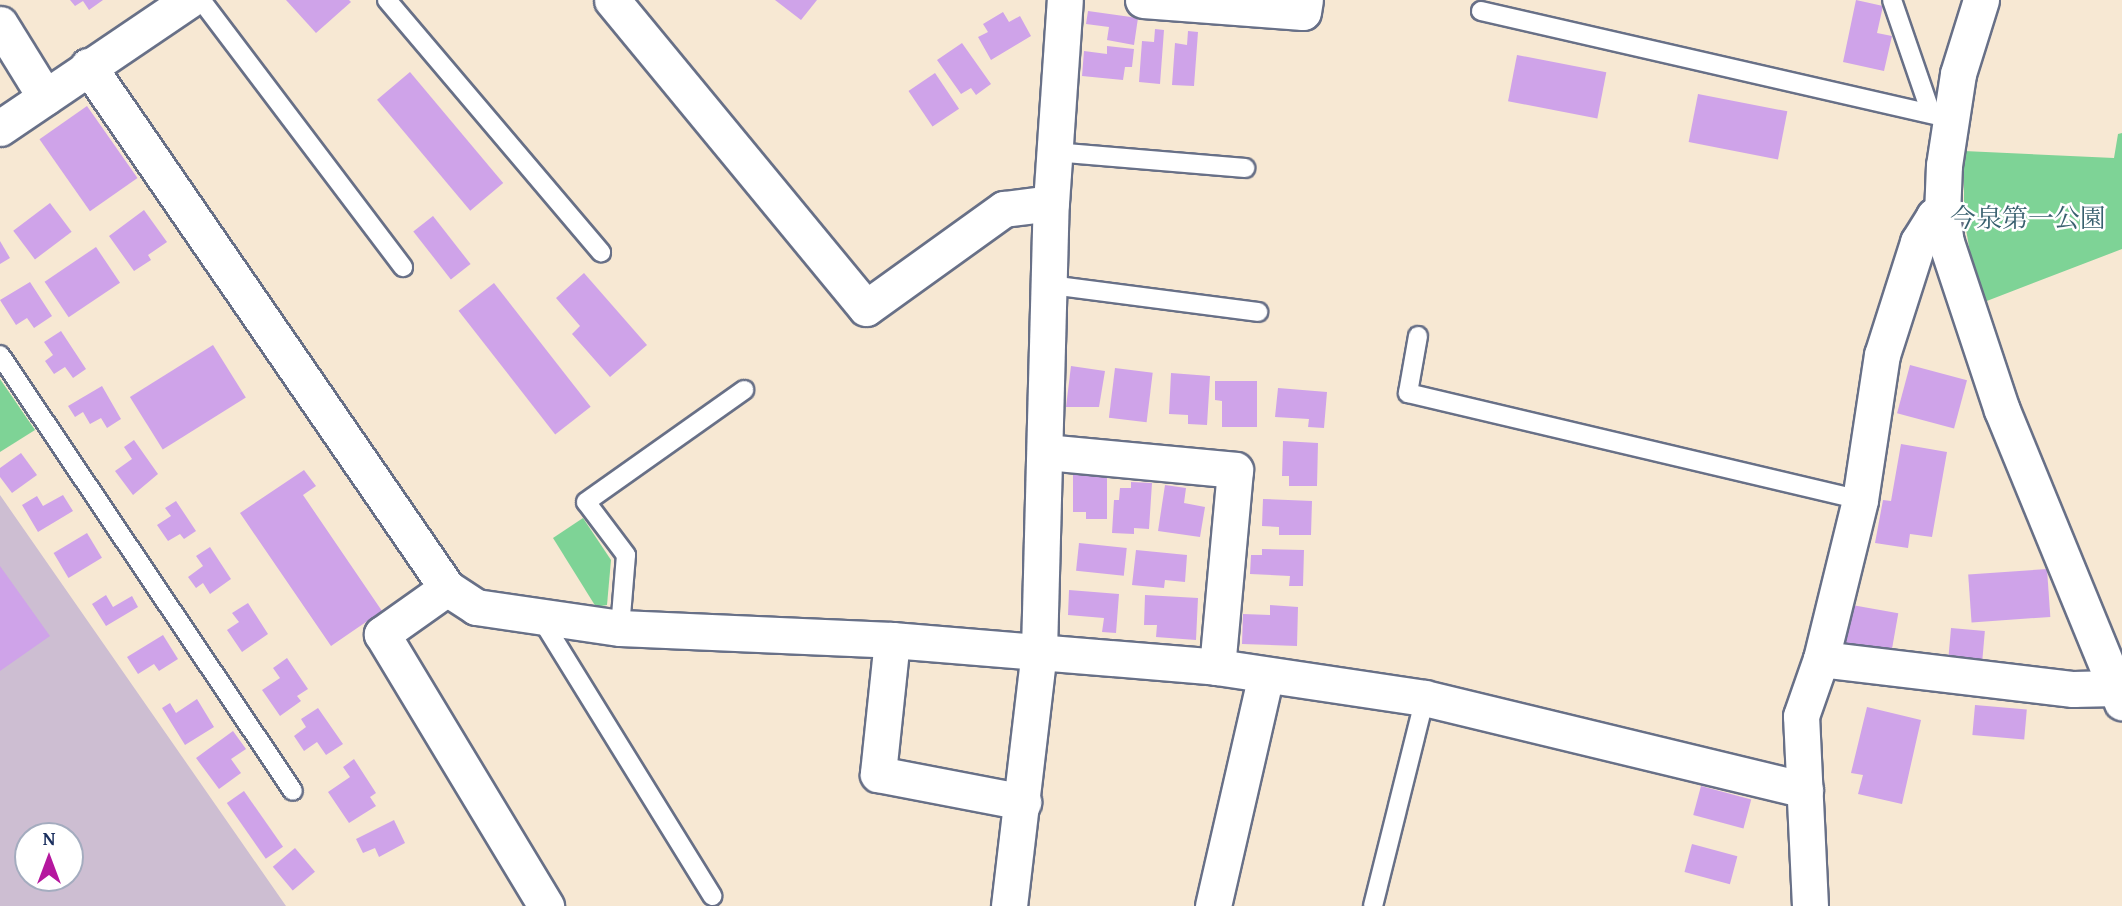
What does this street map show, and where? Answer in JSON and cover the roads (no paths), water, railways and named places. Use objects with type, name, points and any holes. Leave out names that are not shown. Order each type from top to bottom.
[{"type":"street","points":[[612,0],[866,308],[1004,209],[1051,203]]},
{"type":"street","points":[[1009,906],[1039,651],[1051,285],[1051,203],[1065,0]]},
{"type":"street","points":[[1143,0],[1303,12],[1305,0]]},
{"type":"street","points":[[1821,659],[2119,695],[2001,410],[1947,242],[1942,215],[1941,116],[1958,74],[1980,0]]},
{"type":"street","points":[[0,128],[172,4]]},
{"type":"street","points":[[0,24],[45,97]]},
{"type":"street","points":[[88,66],[447,587],[475,607],[620,628],[892,640],[1217,667],[1425,698],[1805,790]]},
{"type":"street","points":[[1810,906],[1801,716],[1821,659],[1860,500],[1882,355],[1918,242],[1934,216],[1942,215]]},
{"type":"street","points":[[1046,452],[1235,470],[1217,667]]},
{"type":"street","points":[[447,587],[382,634],[546,906]]},
{"type":"street","points":[[892,640],[877,774],[1023,802]]},
{"type":"street","points":[[1213,906],[1266,675]]},
{"type":"lane","points":[[201,0],[403,267]]},
{"type":"lane","points":[[387,0],[601,252]]},
{"type":"lane","points":[[1892,0],[1941,116]]},
{"type":"lane","points":[[1481,11],[1941,116]]},
{"type":"lane","points":[[1054,152],[1245,168]]},
{"type":"lane","points":[[1051,285],[1258,312]]},
{"type":"lane","points":[[1418,335],[1408,393],[1860,500]]},
{"type":"lane","points":[[0,355],[293,791]]},
{"type":"lane","points":[[620,628],[626,555],[586,502],[744,390]]},
{"type":"lane","points":[[540,617],[712,896]]},
{"type":"lane","points":[[1373,906],[1425,698]]},
{"type":"park label","name":"今泉第一公園","points":[[2028,218]]}]
